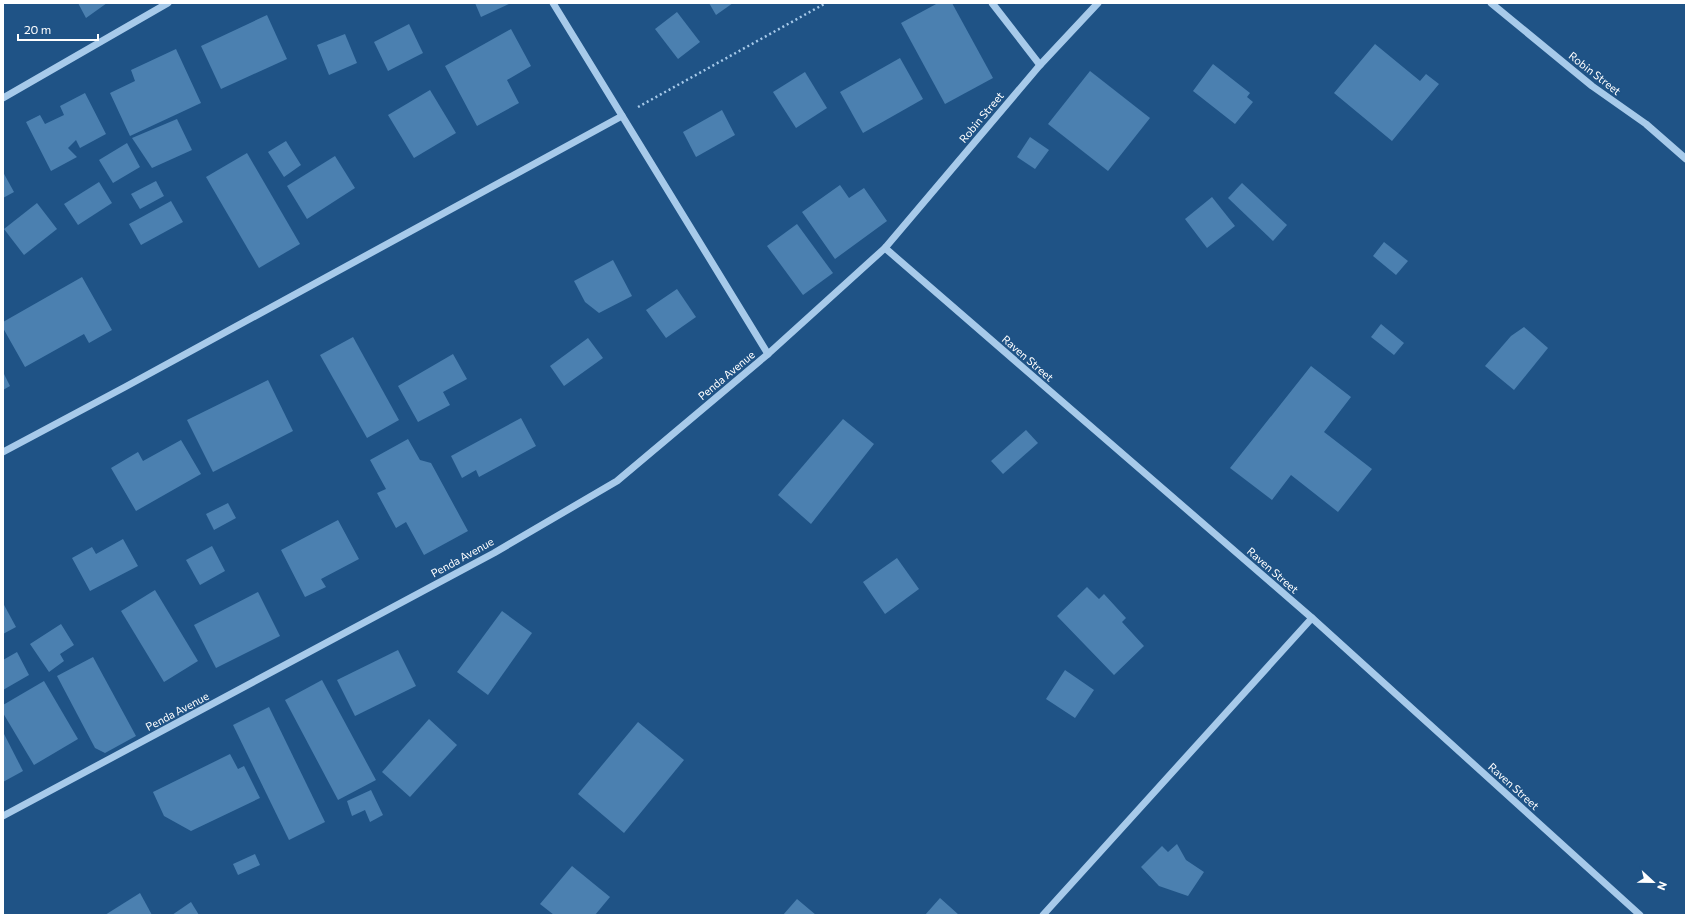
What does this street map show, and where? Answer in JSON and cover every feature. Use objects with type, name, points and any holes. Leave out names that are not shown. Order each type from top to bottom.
[{"type":"street","points":[[3,98],[168,3]]},
{"type":"street","points":[[553,3],[768,354]]},
{"type":"street","points":[[992,3],[1040,64]]},
{"type":"street","name":"Robin Street","points":[[885,248],[1040,64],[1098,3]]},
{"type":"street","name":"Robin Street","points":[[1491,3],[1592,86],[1646,124],[1686,159]]},
{"type":"street","points":[[3,452],[132,384],[622,116]]},
{"type":"street","name":"Penda Avenue","points":[[3,816],[494,553],[616,481],[768,354],[885,248]]},
{"type":"street","name":"Raven Street","points":[[885,248],[1312,618],[1640,915]]},
{"type":"street","points":[[1043,915],[1312,618]]},
{"type":"path","points":[[622,116],[826,3]]},
{"type":"building","points":[[78,3],[107,3],[86,18]]},
{"type":"building","points":[[475,3],[511,3],[481,17]]},
{"type":"building","points":[[709,3],[733,3],[716,15]]},
{"type":"building","points":[[938,3],[952,3],[993,78],[945,104],[901,23]]},
{"type":"building","points":[[677,12],[700,42],[678,59],[655,29]]},
{"type":"building","points":[[267,15],[287,59],[221,89],[201,46]]},
{"type":"building","points":[[409,24],[423,53],[388,71],[374,42]]},
{"type":"building","points":[[511,29],[531,66],[507,80],[519,103],[477,126],[445,66]]},
{"type":"building","points":[[345,34],[357,63],[329,75],[317,45]]},
{"type":"building","points":[[1375,44],[1420,81],[1426,74],[1439,84],[1392,141],[1334,93]]},
{"type":"building","points":[[176,49],[201,103],[130,136],[110,93],[135,81],[131,70]]},
{"type":"building","points":[[900,58],[923,99],[863,133],[840,92]]},
{"type":"building","points":[[1213,64],[1250,93],[1247,97],[1253,102],[1235,124],[1193,91]]},
{"type":"building","points":[[1090,71],[1150,118],[1108,171],[1048,124]]},
{"type":"building","points":[[805,72],[827,108],[796,128],[773,92]]},
{"type":"building","points":[[430,90],[456,133],[414,158],[388,115]]},
{"type":"building","points":[[85,93],[106,134],[80,148],[76,140],[68,148],[77,157],[51,171],[26,122],[40,115],[45,124],[64,115],[60,106]]},
{"type":"building","points":[[722,110],[735,135],[696,157],[683,132]]},
{"type":"building","points":[[177,119],[192,150],[152,168],[132,138]]},
{"type":"building","points":[[1030,137],[1049,150],[1035,169],[1017,157]]},
{"type":"building","points":[[286,141],[301,165],[284,177],[268,152]]},
{"type":"building","points":[[127,143],[140,167],[113,183],[99,160]]},
{"type":"building","points":[[247,153],[300,244],[259,268],[206,177]]},
{"type":"building","points":[[335,156],[355,188],[307,219],[287,186]]},
{"type":"building","points":[[3,172],[14,192],[3,198]]},
{"type":"building","points":[[156,181],[164,196],[140,209],[131,194]]},
{"type":"building","points":[[99,182],[112,203],[78,225],[64,204]]},
{"type":"building","points":[[1242,183],[1287,225],[1273,241],[1228,198]]},
{"type":"building","points":[[840,185],[849,198],[864,188],[887,221],[835,259],[802,212]]},
{"type":"building","points":[[1212,197],[1235,226],[1207,248],[1185,219]]},
{"type":"building","points":[[171,201],[183,222],[141,245],[129,224]]},
{"type":"building","points":[[37,203],[57,229],[24,255],[4,229]]},
{"type":"building","points":[[797,224],[833,273],[803,295],[767,246]]},
{"type":"building","points":[[1384,242],[1408,261],[1396,275],[1373,256]]},
{"type":"building","points":[[613,260],[632,296],[599,313],[585,302],[574,281]]},
{"type":"building","points":[[82,277],[112,330],[89,343],[84,334],[25,367],[3,328],[3,322]]},
{"type":"building","points":[[677,289],[696,317],[666,338],[646,310]]},
{"type":"building","points":[[1381,324],[1404,343],[1394,355],[1371,337]]},
{"type":"building","points":[[1524,327],[1548,348],[1514,390],[1485,366],[1511,336]]},
{"type":"building","points":[[353,337],[399,420],[367,438],[320,355]]},
{"type":"building","points":[[588,338],[603,358],[564,386],[550,366]]},
{"type":"building","points":[[453,354],[467,379],[443,392],[450,405],[418,422],[398,386]]},
{"type":"building","points":[[1311,366],[1351,397],[1324,432],[1372,469],[1338,512],[1291,475],[1272,500],[1230,468]]},
{"type":"building","points":[[3,372],[10,386],[3,390]]},
{"type":"building","points":[[268,380],[293,431],[213,472],[187,420]]},
{"type":"building","points":[[521,418],[536,446],[479,477],[476,470],[462,478],[451,456]]},
{"type":"building","points":[[843,419],[874,444],[811,524],[778,495]]},
{"type":"building","points":[[1026,430],[1038,443],[1003,474],[991,461]]},
{"type":"building","points":[[408,439],[420,460],[431,463],[468,531],[424,555],[406,522],[396,528],[377,493],[386,489],[370,460]]},
{"type":"building","points":[[181,440],[201,474],[136,511],[111,468],[138,452],[143,461]]},
{"type":"building","points":[[228,503],[236,518],[214,530],[206,514]]},
{"type":"building","points":[[338,520],[359,559],[321,579],[326,587],[305,597],[281,550]]},
{"type":"building","points":[[123,539],[138,566],[90,591],[72,558],[92,547],[96,554]]},
{"type":"building","points":[[212,546],[225,571],[200,585],[186,560]]},
{"type":"building","points":[[897,558],[919,589],[885,614],[863,582]]},
{"type":"building","points":[[1087,587],[1099,599],[1104,594],[1126,618],[1122,622],[1144,646],[1114,675],[1057,616]]},
{"type":"building","points":[[155,590],[198,661],[164,682],[121,611]]},
{"type":"building","points":[[258,592],[280,636],[216,668],[194,625]]},
{"type":"building","points":[[3,603],[16,627],[3,634]]},
{"type":"building","points":[[502,611],[532,633],[488,695],[457,672]]},
{"type":"building","points":[[61,624],[74,645],[60,654],[64,661],[49,672],[30,644]]},
{"type":"building","points":[[398,650],[416,686],[355,716],[337,680]]},
{"type":"building","points":[[17,652],[29,675],[3,690],[3,660]]},
{"type":"building","points":[[93,657],[136,736],[105,753],[95,748],[57,676]]},
{"type":"building","points":[[1065,670],[1094,690],[1075,718],[1046,699]]},
{"type":"building","points":[[322,680],[376,780],[338,800],[285,700]]},
{"type":"building","points":[[44,681],[78,739],[34,765],[3,713],[3,705]]},
{"type":"building","points":[[269,707],[325,822],[289,840],[233,725]]},
{"type":"building","points":[[429,719],[457,745],[410,797],[382,772]]},
{"type":"building","points":[[638,722],[684,760],[624,833],[578,794]]},
{"type":"building","points":[[3,732],[23,771],[3,782]]},
{"type":"building","points":[[230,754],[238,769],[244,766],[260,798],[191,831],[164,816],[153,792]]},
{"type":"building","points":[[371,790],[383,815],[370,822],[365,810],[352,816],[347,801]]},
{"type":"building","points":[[1177,844],[1186,860],[1204,872],[1188,896],[1159,886],[1141,867],[1162,846],[1168,852]]},
{"type":"building","points":[[255,854],[260,865],[238,875],[233,864]]},
{"type":"building","points":[[572,866],[610,897],[595,915],[554,915],[540,904]]},
{"type":"building","points":[[140,893],[152,915],[105,915]]},
{"type":"building","points":[[940,898],[959,915],[925,915]]},
{"type":"building","points":[[797,899],[816,915],[783,915]]},
{"type":"building","points":[[191,902],[199,915],[172,915]]}]
